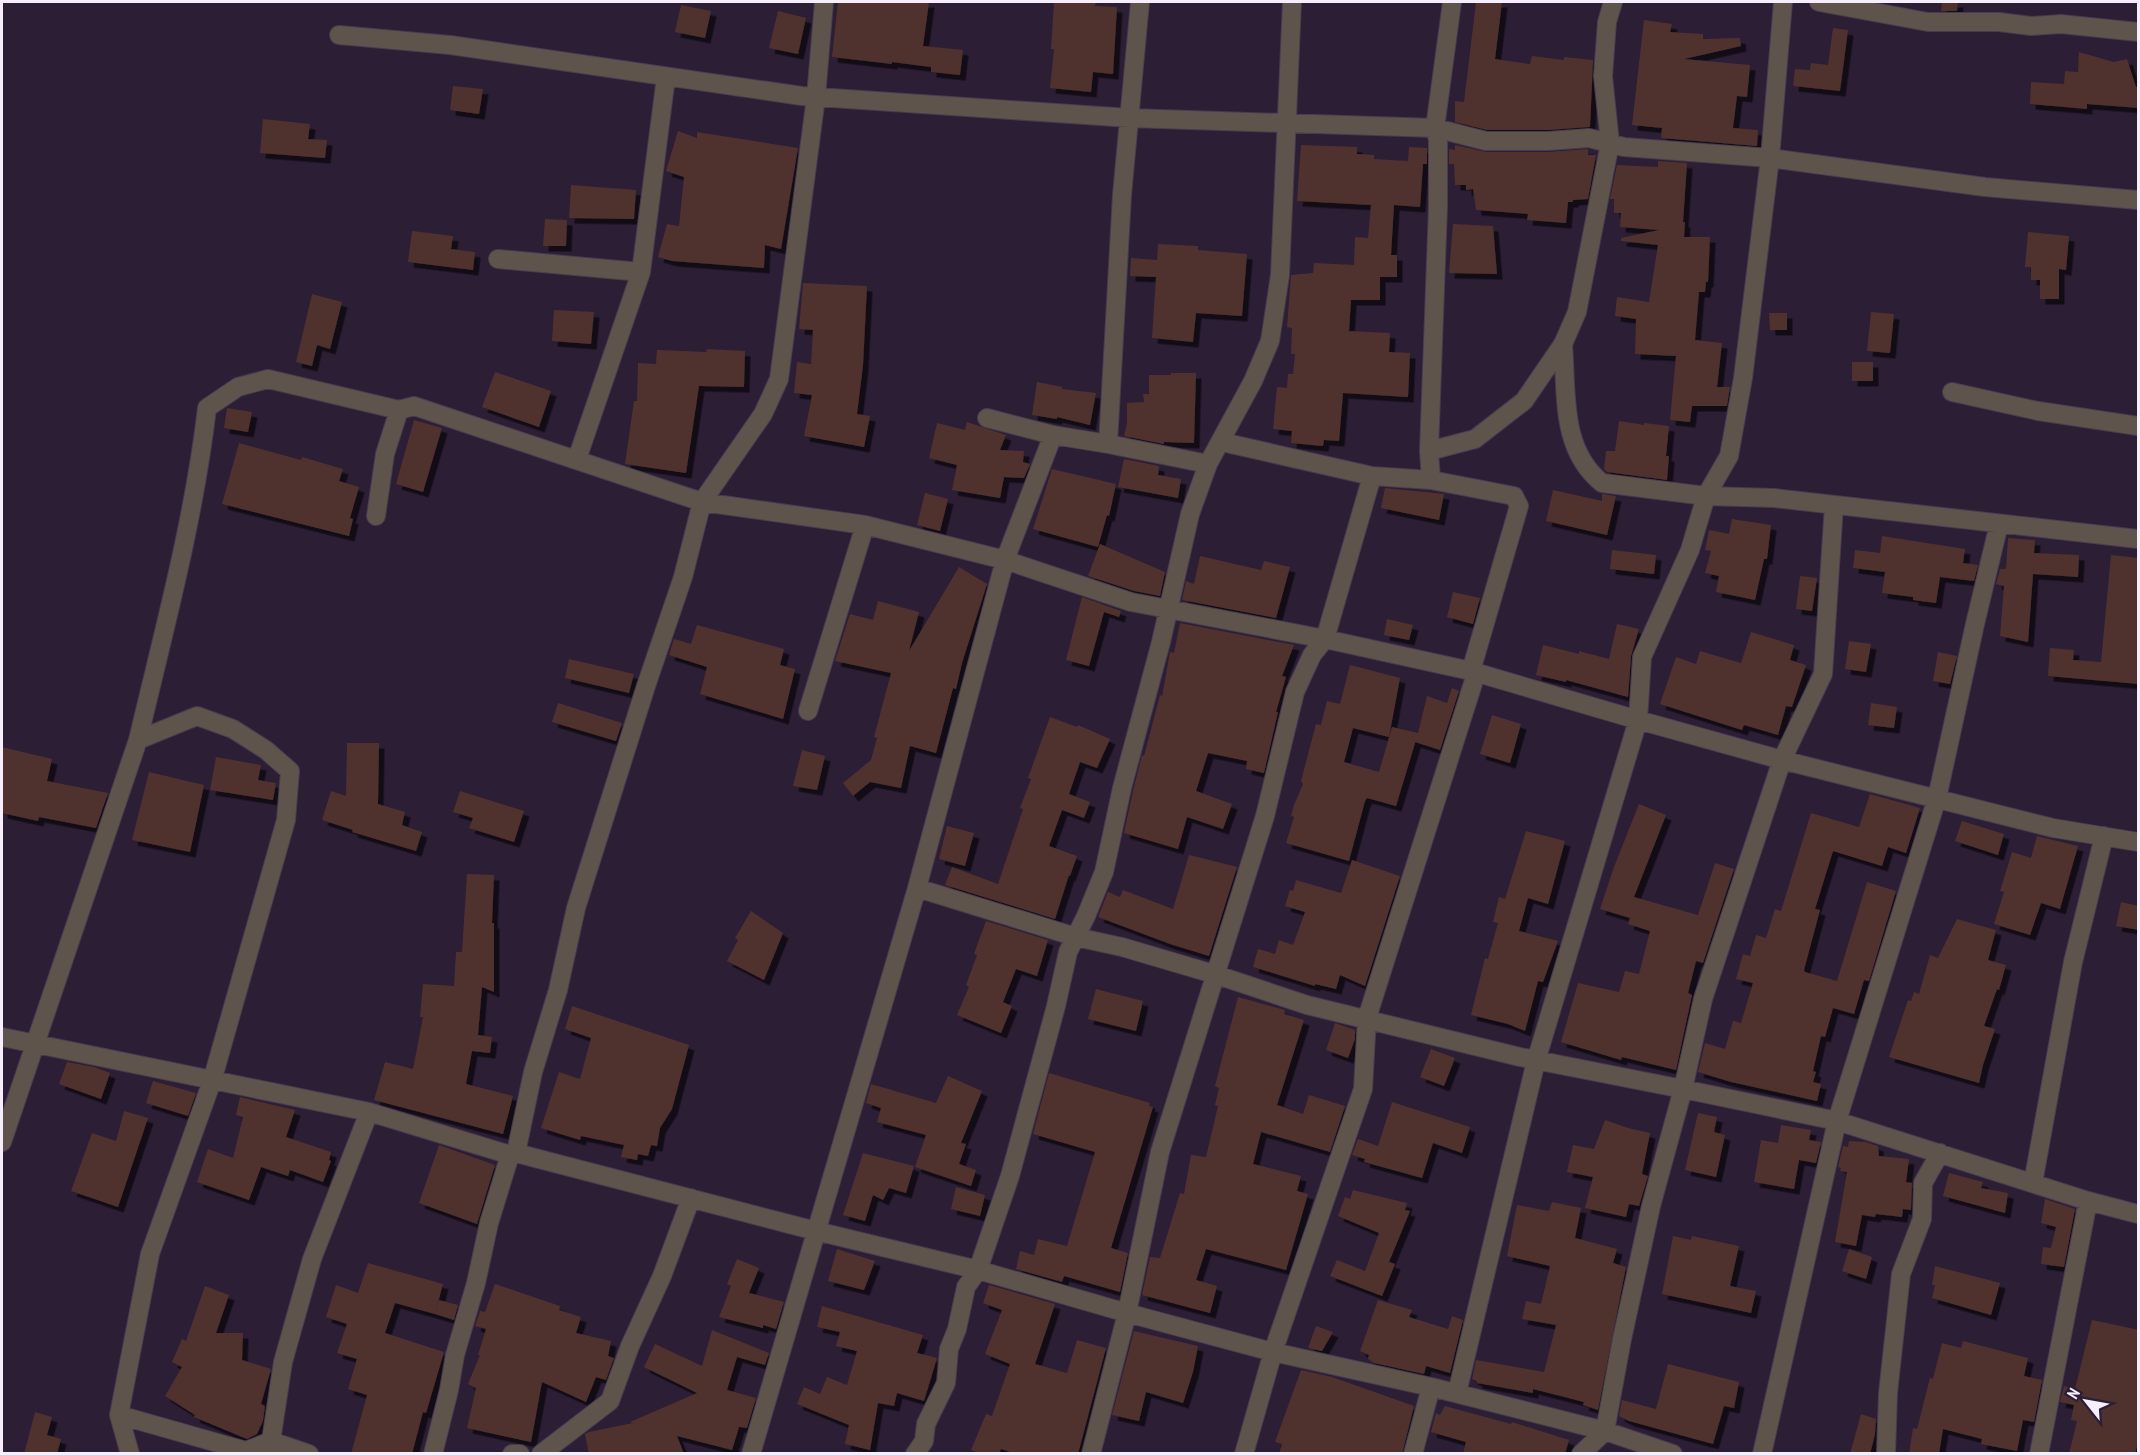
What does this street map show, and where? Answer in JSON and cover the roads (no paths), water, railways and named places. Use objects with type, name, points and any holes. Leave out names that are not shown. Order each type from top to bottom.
[{"type":"street","points":[[433,1454],[455,1355],[476,1283],[489,1223],[513,1154],[533,1072],[558,990],[576,908],[683,577],[702,502],[738,454],[763,414],[779,379],[816,97],[824,2]]},
{"type":"street","points":[[1108,444],[1122,195],[1140,2]]},
{"type":"street","points":[[915,1454],[924,1441],[926,1424],[946,1383],[949,1349],[957,1329],[966,1287],[978,1270],[1010,1176],[1056,1006],[1068,952],[1104,872],[1122,788],[1169,608],[1190,514],[1208,464],[1222,442],[1253,381],[1270,341],[1280,275],[1292,2]]},
{"type":"street","points":[[1431,480],[1429,451],[1438,207],[1438,140],[1435,128],[1452,2]]},
{"type":"street","points":[[1429,451],[1475,439],[1524,400],[1563,344],[1577,312],[1610,143],[1603,76],[1607,22],[1613,2]]},
{"type":"street","points":[[1457,1394],[1536,1060],[1638,720],[1642,657],[1690,550],[1706,496],[1729,456],[1743,378],[1770,158],[1783,2]]},
{"type":"street","points":[[1819,2],[1928,22],[1999,22],[2031,26],[2061,24],[2139,32]]},
{"type":"street","points":[[339,35],[450,45],[816,97],[1130,118],[1435,128],[1486,141],[1548,141],[1589,138],[1624,147],[1770,158],[1985,187],[2139,200]]},
{"type":"street","points":[[577,459],[641,272],[666,77]]},
{"type":"street","points":[[498,259],[641,272]]},
{"type":"street","points":[[1563,344],[1569,432],[1579,458],[1602,483],[1706,496],[1774,498],[2139,539]]},
{"type":"street","points":[[2,1142],[33,1044],[138,740],[184,545],[207,408],[238,387],[267,379],[399,410],[414,406],[702,502],[865,525],[1005,560],[1131,602],[1325,639],[1473,673],[1782,760],[2053,828],[2139,842]]},
{"type":"street","points":[[1952,392],[2038,411],[2139,426]]},
{"type":"street","points":[[376,516],[385,454],[399,410]]},
{"type":"street","points":[[987,418],[1053,435],[1208,464]]},
{"type":"street","points":[[751,1454],[916,888],[1005,560],[1053,435]]},
{"type":"street","points":[[1222,442],[1372,476],[1431,480],[1514,496],[1519,506],[1473,673],[1367,1018],[1363,1089],[1273,1352],[1244,1454]]},
{"type":"street","points":[[1091,1454],[1127,1313],[1160,1152],[1265,816],[1295,692],[1312,655],[1325,639],[1372,476]]},
{"type":"street","points":[[1581,1454],[1605,1431],[1651,1206],[1683,1089],[1703,999],[1782,760],[1823,674],[1834,505]]},
{"type":"street","points":[[808,711],[865,525]]},
{"type":"street","points":[[1761,1454],[1837,1121],[1937,798],[1999,525]]},
{"type":"street","points":[[130,1454],[119,1415],[150,1254],[213,1081],[286,820],[290,771],[266,750],[233,729],[197,716],[138,740]]},
{"type":"street","points":[[2033,1183],[2073,962],[2104,836]]},
{"type":"street","points":[[916,888],[1076,938],[1122,947],[1217,975],[1307,1005],[1536,1060],[1837,1121],[2088,1201],[2139,1214]]},
{"type":"street","points":[[2,1037],[369,1112],[513,1154],[978,1270],[1273,1352],[1431,1387],[1605,1431],[1674,1454]]},
{"type":"street","points":[[268,1447],[283,1362],[312,1259],[369,1112]]},
{"type":"street","points":[[1886,1454],[1888,1393],[1901,1274],[1922,1219],[1923,1183],[1940,1153]]},
{"type":"street","points":[[542,1454],[610,1401],[630,1346],[662,1276],[691,1198]]},
{"type":"street","points":[[2038,1454],[2088,1201]]},
{"type":"street","points":[[1413,1454],[1431,1387]]},
{"type":"street","points":[[119,1415],[246,1451],[268,1447],[309,1454]]},
{"type":"street","points":[[512,1454],[520,1454]]}]
